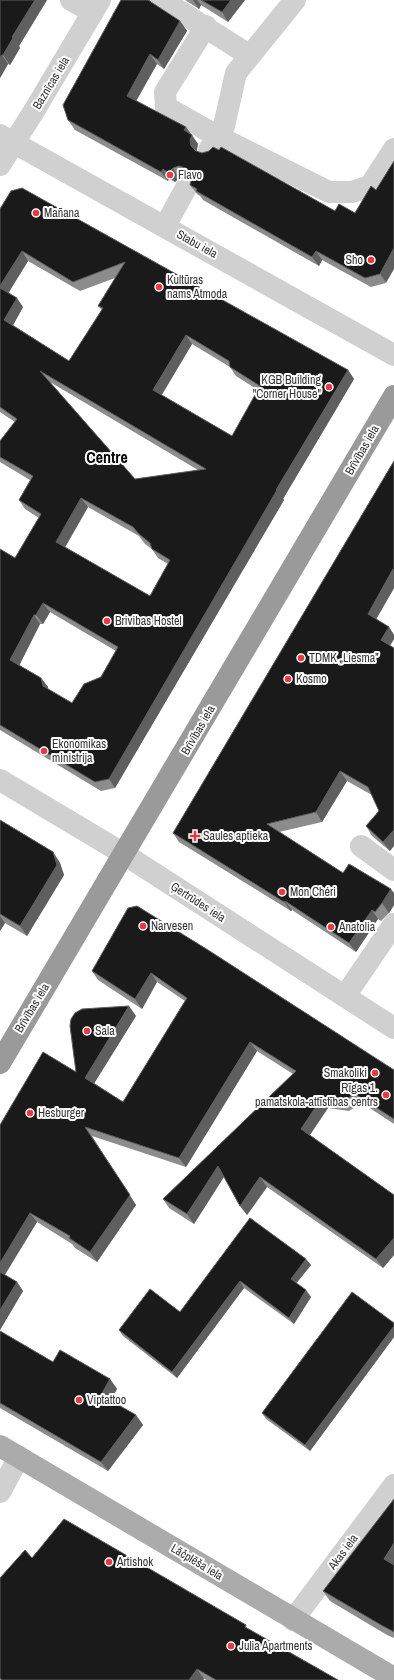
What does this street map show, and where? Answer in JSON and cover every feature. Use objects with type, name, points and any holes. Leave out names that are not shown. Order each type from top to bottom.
[{"type":"highway","name":"Brīvības iela","points":[[0,1063],[394,396]]},
{"type":"main road","name":"Lāčplēša iela","points":[[0,1446],[293,1620],[394,1678]]},
{"type":"street","points":[[71,0],[96,6]]},
{"type":"street","points":[[162,0],[206,26],[250,55]]},
{"type":"street","points":[[213,143],[224,126],[236,73],[295,0]]},
{"type":"street","name":"Baznīcas iela","points":[[0,165],[8,139],[96,6]]},
{"type":"street","points":[[206,26],[165,92],[166,107],[213,143],[329,192],[352,192],[370,186],[394,149]]},
{"type":"street","name":"Stabu iela","points":[[8,139],[394,355]]},
{"type":"street","points":[[165,226],[186,188]]},
{"type":"street","name":"Ģertrūdes iela","points":[[0,780],[124,854],[394,1028]]},
{"type":"street","points":[[361,846],[394,870]]},
{"type":"street","points":[[345,996],[394,924]]},
{"type":"street","points":[[0,1492],[19,1457]]},
{"type":"street","name":"Akas iela","points":[[293,1620],[394,1485]]},
{"type":"building","points":[[0,0],[35,0],[0,58]]},
{"type":"building","points":[[121,0],[148,0],[180,21],[158,60],[150,54],[127,96],[186,127],[184,130],[192,135],[190,140],[191,146],[196,151],[202,153],[209,151],[213,147],[219,150],[221,147],[335,211],[339,204],[355,213],[371,186],[376,190],[394,161],[394,248],[380,274],[365,278],[316,251],[312,257],[196,191],[197,189],[190,185],[192,178],[190,172],[186,168],[179,166],[173,168],[168,173],[163,169],[161,172],[68,120],[63,105]]},
{"type":"building","points":[[201,0],[231,0],[222,12]]},
{"type":"building","points":[[22,188],[348,370],[276,490],[109,779],[95,782],[0,725],[0,549],[15,558],[41,514],[19,500],[33,476],[0,457],[0,441],[17,419],[0,407],[0,288],[17,298],[4,320],[69,361],[103,308],[98,306],[125,262],[73,282],[22,251],[0,286],[0,209],[11,191]],"holes":[[[186,335],[229,361],[230,367],[260,386],[232,436],[153,390]],[[40,371],[206,469],[135,479]],[[81,498],[133,527],[150,543],[152,549],[170,560],[150,596],[56,542]],[[43,603],[118,647],[101,677],[84,684],[72,703],[43,686],[41,678],[10,660],[34,615],[36,615]]]},
{"type":"building","points":[[394,461],[394,570],[393,569],[368,614],[389,627],[381,640],[394,648],[394,830],[383,842],[366,826],[379,811],[368,787],[340,771],[316,812],[267,824],[343,873],[349,864],[391,889],[375,912],[372,910],[349,943],[285,901],[284,902],[173,833]]},
{"type":"building","points":[[0,820],[53,852],[57,865],[20,926],[0,914]]},
{"type":"building","points":[[137,906],[394,1070],[394,1119],[355,1094],[343,1101],[321,1099],[301,1129],[394,1195],[394,1238],[376,1259],[260,1177],[240,1206],[218,1166],[187,1214],[163,1199],[296,1071],[250,1042],[179,1158],[85,1127],[130,1195],[90,1252],[69,1238],[70,1236],[30,1213],[0,1263],[0,1125],[43,1052],[76,1072],[70,1026],[71,1019],[75,1013],[82,1009],[129,1006],[85,1078],[123,1102],[187,998],[151,973],[135,999],[92,971],[128,908]]},
{"type":"building","points":[[250,1218],[306,1259],[291,1279],[306,1290],[289,1318],[240,1281],[172,1372],[119,1330],[150,1289],[180,1312]]},
{"type":"building","points":[[0,1272],[17,1282],[0,1310]]},
{"type":"building","points":[[352,1292],[394,1323],[394,1326],[305,1445],[262,1413]]},
{"type":"building","points":[[0,1331],[53,1362],[60,1350],[110,1379],[101,1395],[136,1415],[101,1462],[0,1403]]},
{"type":"building","points":[[394,1499],[394,1543],[384,1559],[394,1565],[394,1632],[323,1591]]},
{"type":"building","points":[[64,1519],[246,1625],[245,1627],[338,1680],[216,1680],[197,1669],[189,1680],[2,1680],[0,1678],[0,1578],[25,1550],[32,1558]]},
{"type":"place","name":"Flavo","points":[[170,175]]},
{"type":"place","name":"Mañana","points":[[36,213]]},
{"type":"place","name":"Sho","points":[[371,260]]},
{"type":"place","name":"Kultūras nams Atmoda","points":[[159,287]]},
{"type":"place","name":"KGB Building \"Corner House\"","points":[[329,387]]},
{"type":"place","name":"Brivibas Hostel","points":[[107,621]]},
{"type":"place","name":"TDMK „Liesma”","points":[[301,658]]},
{"type":"place","name":"Kosmo","points":[[288,679]]},
{"type":"place","name":"Ekonomikas ministrija","points":[[44,751]]},
{"type":"place","name":"Saules aptieka","points":[[195,836]]},
{"type":"place","name":"Mon Chéri","points":[[282,892]]},
{"type":"place","name":"Narvesen","points":[[143,926]]},
{"type":"place","name":"Anatolia","points":[[331,927]]},
{"type":"place","name":"Sala","points":[[87,1031]]},
{"type":"place","name":"Smakoliki","points":[[375,1073]]},
{"type":"place","name":"Rīgas 1. pamatskola-attīstības centrs","points":[[386,1095]]},
{"type":"place","name":"Hesburger","points":[[30,1113]]},
{"type":"place","name":"Viptattoo","points":[[79,1400]]},
{"type":"place","name":"Artishok","points":[[109,1562]]},
{"type":"place","name":"Julia Apartments","points":[[231,1646]]},
{"type":"district","name":"Centre","points":[[107,457]]}]
